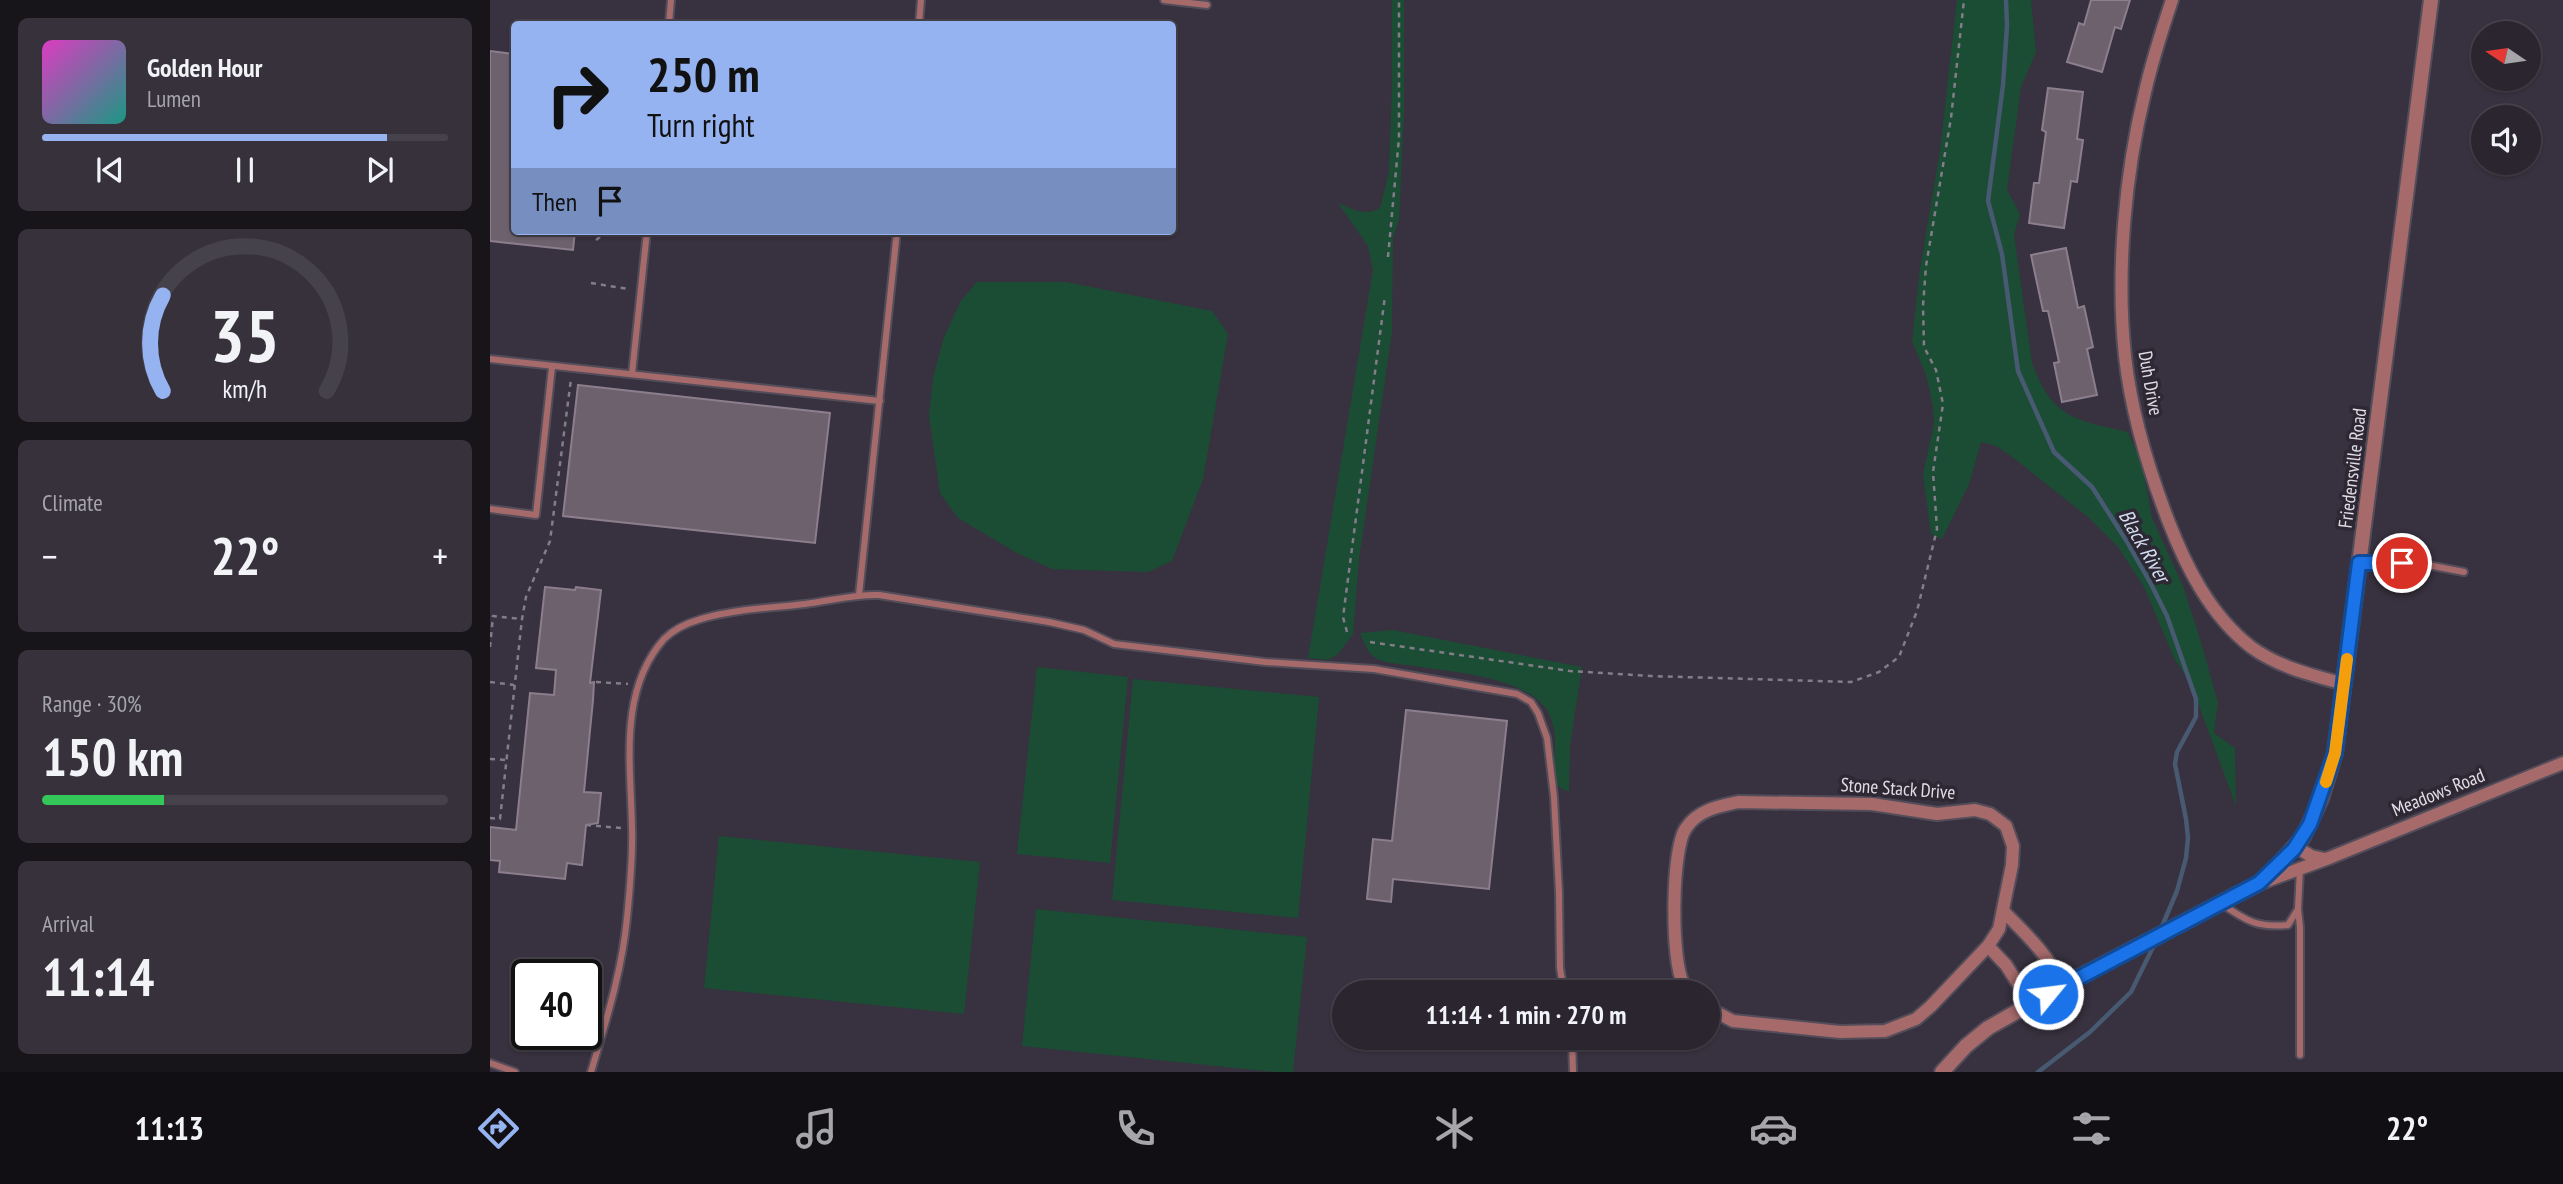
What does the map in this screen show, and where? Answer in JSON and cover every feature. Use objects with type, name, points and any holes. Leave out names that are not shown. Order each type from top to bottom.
[{"type":"street","name":"Duh Drive","points":[[2172,0],[2145,90],[2137,130],[2123,264],[2125,356],[2145,452],[2161,503],[2188,569],[2227,625],[2266,657],[2344,684]]},
{"type":"street","name":"Friedensville Road","points":[[1942,1072],[1988,1028],[2127,951],[2259,883],[2296,847],[2310,824],[2335,753],[2431,0]]},
{"type":"street","name":"Meadows Road","points":[[2259,883],[2329,858],[2563,763]]},
{"type":"street","name":"Stone Stack Drive","points":[[1682,980],[1678,964],[1676,857],[1686,827],[1700,814],[1717,806],[1738,802],[1847,803],[1898,807],[1937,814],[1975,810],[1990,814],[2006,827],[2012,846],[2012,865],[1999,929],[1988,946],[1916,1019],[1885,1031],[1840,1031],[1754,1024],[1733,1021],[1720,1014]]},
{"type":"street","points":[[2296,847],[2314,858],[2329,858]]},
{"type":"street","points":[[2003,911],[2036,943],[2055,969],[2062,986]]},
{"type":"street","points":[[1988,946],[2006,965],[2031,1004]]},
{"type":"lane","points":[[669,21],[671,0]]},
{"type":"lane","points":[[919,21],[921,0]]},
{"type":"lane","points":[[1164,0],[1206,5]]},
{"type":"lane","points":[[632,374],[647,235]]},
{"type":"lane","points":[[859,594],[897,235]]},
{"type":"lane","points":[[490,359],[880,401]]},
{"type":"lane","points":[[490,509],[536,515],[552,367]]},
{"type":"lane","points":[[2359,563],[2423,564],[2464,572]]},
{"type":"lane","points":[[591,1072],[621,963],[627,919],[632,829],[628,743],[639,685],[649,659],[678,628],[700,619],[840,600],[859,594],[1049,622],[1084,630],[1114,644],[1265,662],[1374,668],[1517,694],[1531,702],[1547,738],[1554,797],[1562,980]]},
{"type":"lane","points":[[2300,869],[2300,1055]]},
{"type":"lane","points":[[2222,904],[2246,921],[2269,927],[2288,925],[2298,909]]},
{"type":"lane","points":[[1572,1050],[1573,1072]]},
{"type":"lane","points":[[490,1063],[515,1072]]},
{"type":"path","points":[[1388,257],[1399,138],[1399,0]]},
{"type":"path","points":[[1370,642],[1570,671],[1837,682],[1851,682],[1880,672],[1899,657],[1917,611],[1937,528],[1933,472],[1943,404],[1936,370],[1924,347],[1923,306],[1926,266],[1951,118],[1964,0]]},
{"type":"path","points":[[596,240],[603,235]]},
{"type":"path","points":[[591,283],[628,289]]},
{"type":"path","points":[[1347,632],[1343,617],[1385,296]]},
{"type":"path","points":[[490,818],[500,819],[522,619],[526,597],[550,541],[572,369]]},
{"type":"path","points":[[490,647],[494,616],[522,619]]},
{"type":"path","points":[[490,682],[514,685]]},
{"type":"path","points":[[596,682],[639,685]]},
{"type":"path","points":[[490,759],[506,760]]},
{"type":"path","points":[[586,825],[632,829]]},
{"type":"green space","points":[[1392,0],[1404,0],[1404,111],[1399,220],[1393,237],[1392,332],[1359,559],[1353,634],[1338,654],[1328,660],[1308,658],[1373,270],[1368,246],[1338,203],[1364,212],[1380,208],[1389,172]]},
{"type":"green space","points":[[1957,0],[2031,0],[2036,52],[2021,87],[2007,190],[2020,214],[2014,235],[2032,363],[2048,395],[2068,414],[2093,424],[2128,432],[2142,464],[2152,518],[2183,586],[2201,642],[2218,703],[2214,733],[2235,748],[2236,806],[2191,684],[2174,658],[2144,587],[2118,547],[2088,517],[2011,456],[1996,446],[1981,442],[1969,484],[1942,539],[1931,534],[1923,475],[1934,423],[1933,406],[1926,375],[1912,341],[1920,269],[1940,151]]},
{"type":"green space","points":[[977,282],[1066,282],[1212,311],[1228,334],[1203,479],[1172,561],[1148,572],[1052,569],[1015,552],[958,518],[940,493],[929,416],[933,378],[943,340],[960,302]]},
{"type":"green space","points":[[1393,630],[1582,667],[1570,745],[1569,792],[1554,784],[1553,724],[1541,703],[1510,685],[1490,679],[1382,661],[1369,652],[1360,633]]},
{"type":"green space","points":[[1037,667],[1128,677],[1110,863],[1017,854]]},
{"type":"green space","points":[[1133,679],[1319,697],[1298,918],[1112,900]]},
{"type":"green space","points":[[719,836],[980,862],[964,1014],[704,988]]},
{"type":"green space","points":[[1036,909],[1307,937],[1293,1072],[1022,1046]]},
{"type":"building","points":[[2091,0],[2130,0],[2121,29],[2115,27],[2102,72],[2067,62],[2079,23],[2084,25]]},
{"type":"building","points":[[490,51],[511,54],[511,235],[575,235],[573,250],[490,241]]},
{"type":"building","points":[[2048,88],[2083,92],[2077,139],[2083,140],[2077,182],[2071,181],[2064,228],[2029,223],[2034,183],[2039,183],[2046,132],[2042,130]]},
{"type":"building","points":[[2066,248],[2078,308],[2084,306],[2093,347],[2087,349],[2097,395],[2062,402],[2054,363],[2059,362],[2048,311],[2043,311],[2031,255]]},
{"type":"building","points":[[578,385],[830,413],[815,543],[563,516]]},
{"type":"building","points":[[545,587],[601,590],[590,683],[594,682],[584,792],[601,793],[598,823],[586,825],[582,865],[567,863],[565,879],[499,872],[500,861],[490,860],[490,827],[516,830],[530,693],[554,695],[556,670],[536,668]]},
{"type":"building","points":[[1406,710],[1507,721],[1489,889],[1393,879],[1391,902],[1367,899],[1373,839],[1392,841]]},
{"type":"waterway","name":"Black River","points":[[2006,0],[2003,85],[1988,201],[2002,254],[2018,371],[2054,452],[2092,487],[2151,584],[2167,616],[2196,699],[2196,717],[2177,752],[2175,764],[2186,819],[2186,858],[2177,891],[2160,931]]},
{"type":"waterway","name":"Black River","points":[[2038,1072],[2090,1032],[2131,992],[2155,943]]},
{"type":"slow traffic","points":[[2326,782],[2335,753],[2347,659]]},
{"type":"route","points":[[2048,994],[2259,883],[2294,849],[2303,837],[2321,799],[2335,753],[2359,563],[2402,563]]}]
